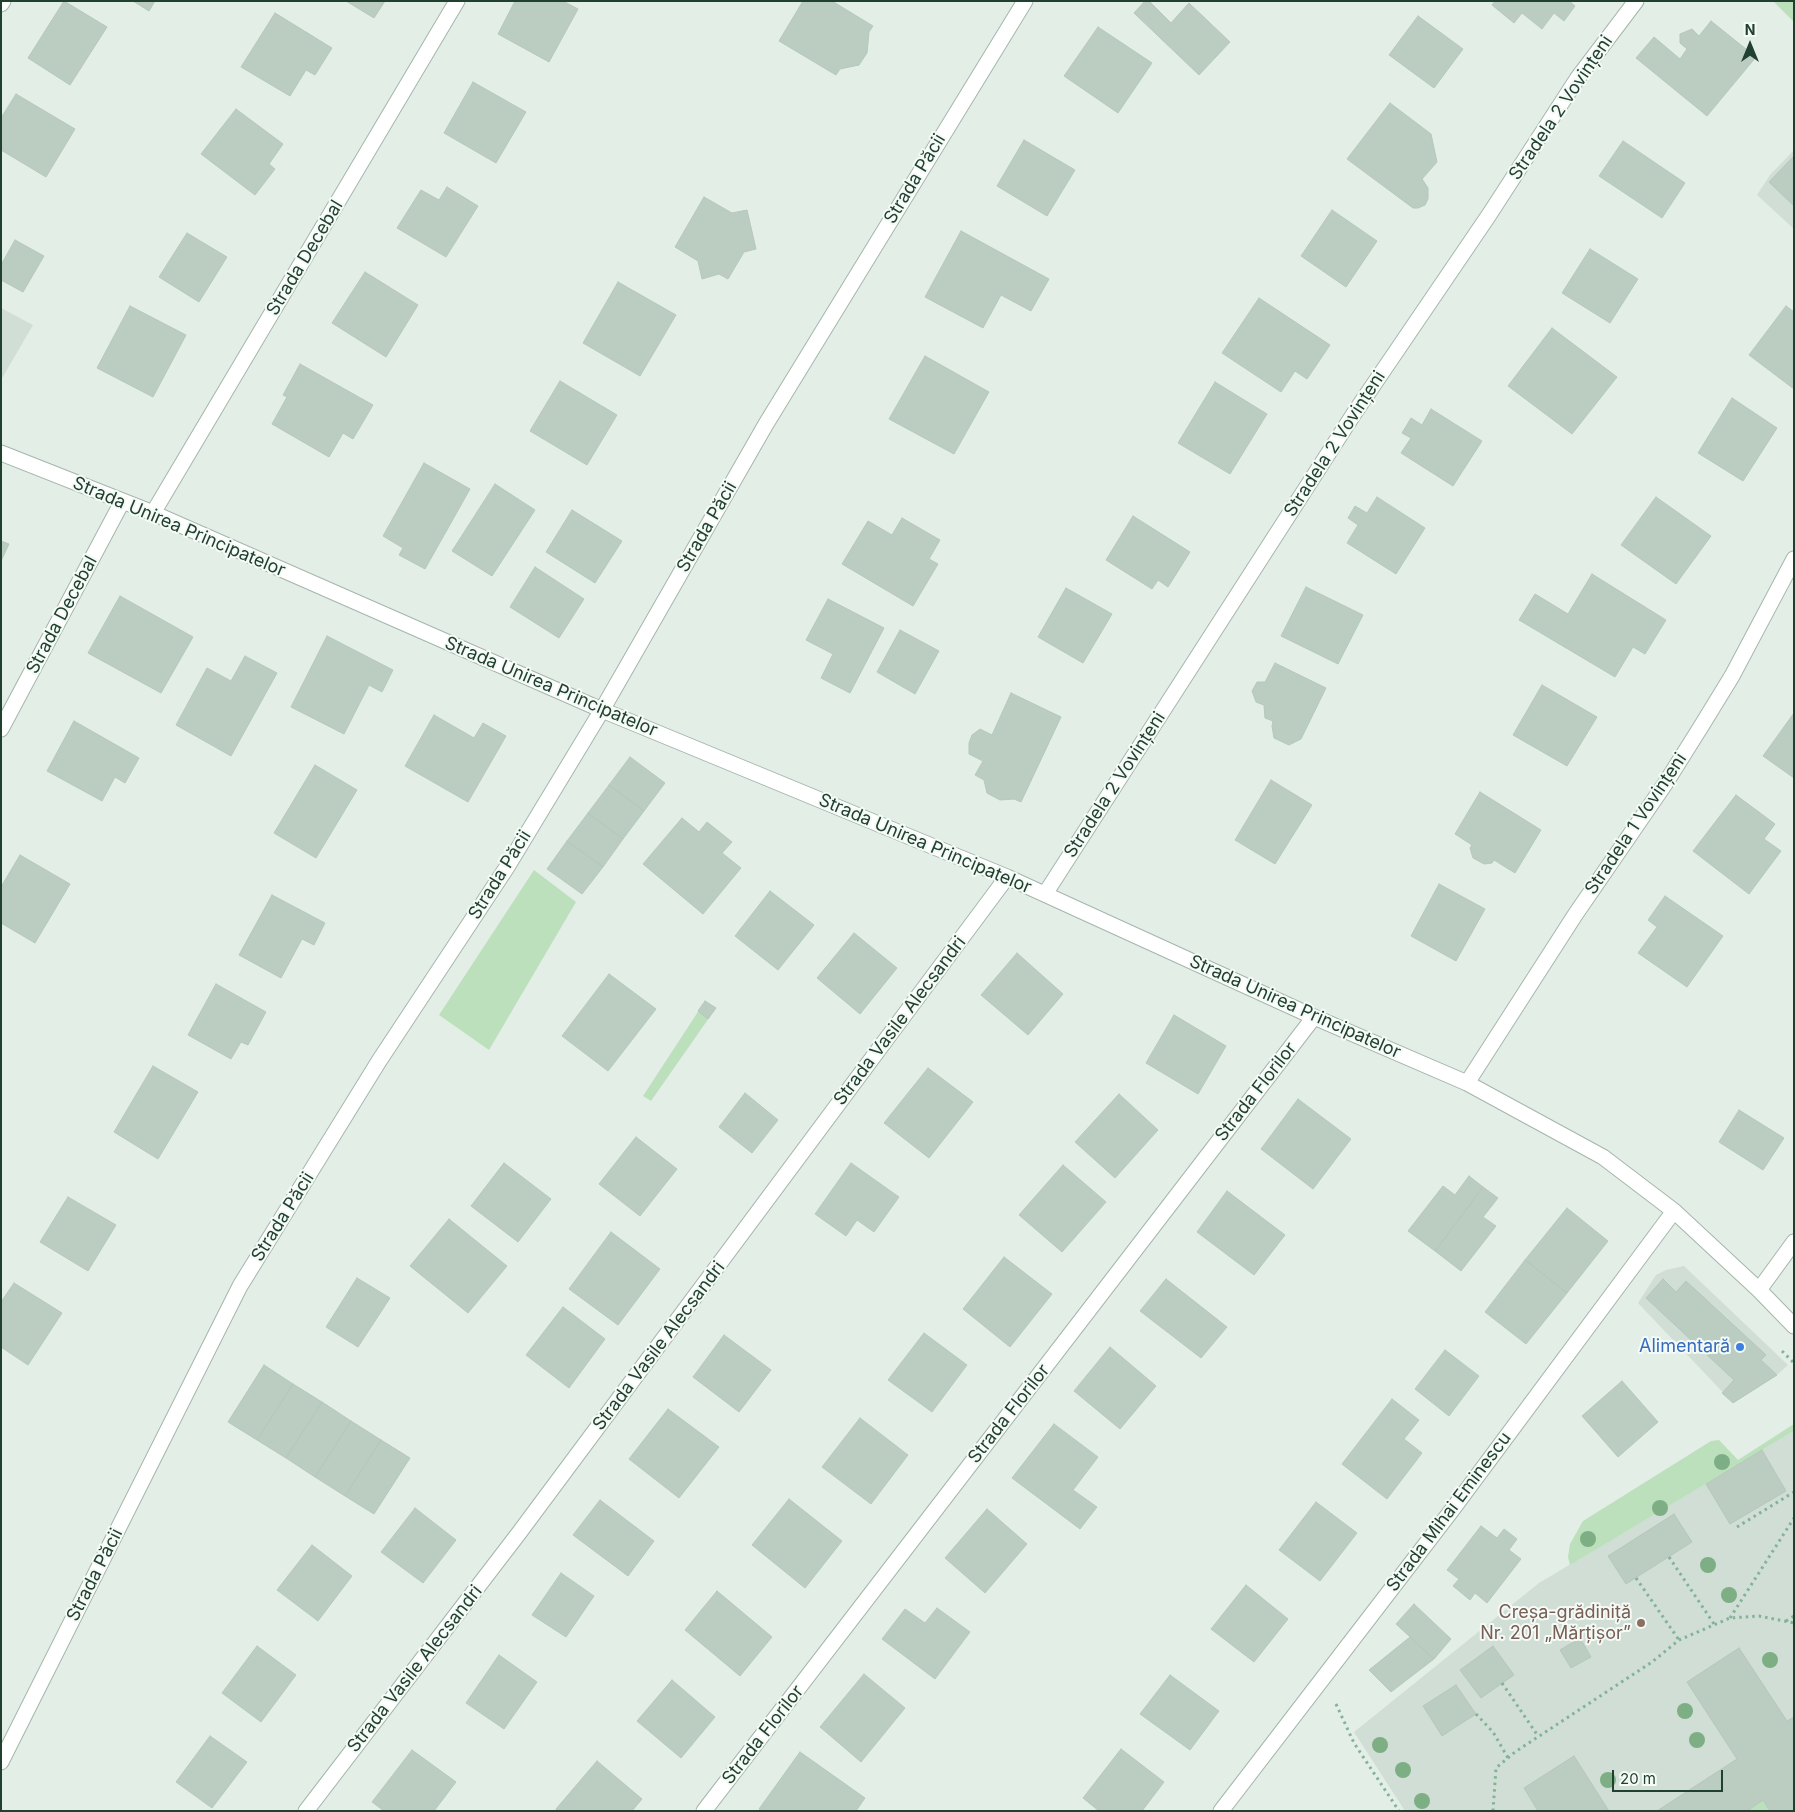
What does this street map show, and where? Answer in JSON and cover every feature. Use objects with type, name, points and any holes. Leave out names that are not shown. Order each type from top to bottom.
[{"type":"street","name":"Strada Decebal","points":[[153,513],[457,1]]},
{"type":"street","name":"Strada Păcii","points":[[1,1762],[236,1293],[380,1061],[506,867],[602,710],[766,424],[1025,1]]},
{"type":"street","name":"Stradela 2 Vovințeni","points":[[1045,894],[1355,412],[1489,215],[1577,79],[1636,1]]},
{"type":"street","name":"Strada Unirea Principatelor","points":[[1,453],[153,513],[602,710],[1007,877],[1314,1017],[1467,1082],[1603,1157],[1674,1211],[1794,1326]]},
{"type":"street","name":"Strada Decebal","points":[[1,729],[122,502]]},
{"type":"street","name":"Stradela 1 Vovințeni","points":[[1467,1082],[1575,915],[1665,784],[1702,725],[1732,676],[1794,559]]},
{"type":"street","name":"Strada Vasile Alecsandri","points":[[306,1811],[519,1533],[1007,877]]},
{"type":"street","name":"Strada Florilor","points":[[704,1811],[1314,1017]]},
{"type":"street","name":"Strada Mihai Eminescu","points":[[1221,1811],[1452,1510],[1674,1211]]},
{"type":"street","points":[[1758,1290],[1794,1242]]},
{"type":"path","points":[[1737,1527],[1794,1492]]},
{"type":"path","points":[[1730,1618],[1794,1518]]},
{"type":"path","points":[[1669,1557],[1714,1624]]},
{"type":"path","points":[[1636,1578],[1679,1640]]},
{"type":"path","points":[[1493,1811],[1496,1768],[1538,1736],[1652,1662],[1679,1640],[1730,1618],[1758,1616],[1794,1623]]},
{"type":"path","points":[[1786,1621],[1794,1616]]},
{"type":"path","points":[[1323,1676],[1354,1743],[1399,1811]]},
{"type":"path","points":[[1502,1683],[1538,1736]]},
{"type":"path","points":[[1476,1714],[1493,1732],[1508,1758]]},
{"type":"shaded area","points":[[1794,150],[1794,229],[1757,195],[1770,175]]},
{"type":"shaded area","points":[[1,308],[33,325],[1,380]]},
{"type":"shaded area","points":[[1684,1266],[1788,1365],[1777,1375],[1733,1403],[1638,1303],[1656,1275],[1666,1270]]},
{"type":"shaded area","name":"Creșa-grădiniță Nr. 201 „Mărțișor”","points":[[1794,1431],[1794,1811],[1405,1811],[1354,1732],[1539,1583]]},
{"type":"green space","points":[[1773,1],[1794,1],[1794,22]]},
{"type":"green space","points":[[534,870],[576,902],[489,1050],[439,1015]]},
{"type":"green space","points":[[705,1001],[716,1008],[651,1101],[643,1096]]},
{"type":"green space","points":[[1794,1424],[1794,1431],[1570,1565],[1568,1557],[1570,1544],[1583,1521],[1711,1441],[1719,1440],[1738,1460]]},
{"type":"green space","points":[[1763,1800],[1770,1811],[1747,1811]]},
{"type":"building","points":[[64,1],[107,27],[70,85],[28,58]]},
{"type":"building","points":[[133,1],[155,1],[149,11]]},
{"type":"building","points":[[346,1],[385,1],[374,18]]},
{"type":"building","points":[[515,1],[563,1],[578,9],[549,62],[498,34]]},
{"type":"building","points":[[803,1],[832,1],[873,26],[869,32],[867,53],[859,65],[840,69],[836,75],[779,41]]},
{"type":"building","points":[[1145,1],[1149,1],[1171,23],[1189,3],[1230,42],[1199,75],[1134,13]]},
{"type":"building","points":[[1495,1],[1569,1],[1575,6],[1564,21],[1554,13],[1542,29],[1522,13],[1514,23],[1492,5]]},
{"type":"building","points":[[275,13],[332,48],[315,75],[306,70],[290,96],[241,67]]},
{"type":"building","points":[[1418,16],[1463,49],[1434,88],[1389,55]]},
{"type":"building","points":[[1711,21],[1756,57],[1707,116],[1636,58],[1654,37],[1680,59],[1687,49],[1680,43],[1680,34],[1692,29],[1699,36]]},
{"type":"building","points":[[1098,27],[1152,63],[1118,113],[1064,76]]},
{"type":"building","points":[[473,82],[526,112],[496,163],[444,133]]},
{"type":"building","points":[[16,94],[75,129],[46,177],[1,150],[1,118]]},
{"type":"building","points":[[1390,103],[1431,134],[1437,162],[1422,179],[1428,188],[1428,199],[1425,205],[1418,208],[1413,208],[1347,159]]},
{"type":"building","points":[[236,109],[283,144],[269,164],[275,169],[255,195],[201,154]]},
{"type":"building","points":[[1024,140],[1075,170],[1047,216],[997,186]]},
{"type":"building","points":[[1623,141],[1685,183],[1662,218],[1599,176]]},
{"type":"building","points":[[1794,156],[1794,206],[1769,182]]},
{"type":"building","points":[[447,187],[478,206],[446,257],[397,228],[421,190],[439,200]]},
{"type":"building","points":[[704,197],[732,213],[747,210],[756,249],[744,252],[728,279],[719,274],[702,279],[698,261],[675,247]]},
{"type":"building","points":[[1332,210],[1377,241],[1346,287],[1301,256]]},
{"type":"building","points":[[961,231],[1049,279],[1031,311],[1001,295],[983,328],[925,297]]},
{"type":"building","points":[[187,233],[227,257],[199,302],[159,277]]},
{"type":"building","points":[[15,240],[44,256],[23,292],[1,280],[1,265]]},
{"type":"building","points":[[1590,249],[1638,279],[1610,323],[1562,293]]},
{"type":"building","points":[[365,272],[418,305],[386,357],[332,323]]},
{"type":"building","points":[[618,282],[676,315],[640,376],[583,343]]},
{"type":"building","points":[[1259,298],[1330,345],[1307,379],[1295,371],[1281,392],[1222,353]]},
{"type":"building","points":[[130,306],[186,335],[153,397],[97,368]]},
{"type":"building","points":[[1786,306],[1794,312],[1794,389],[1749,355]]},
{"type":"building","points":[[1552,328],[1617,377],[1572,434],[1508,386]]},
{"type":"building","points":[[925,356],[989,392],[954,454],[889,419]]},
{"type":"building","points":[[300,364],[373,405],[353,439],[343,433],[329,457],[272,424],[287,397],[283,395]]},
{"type":"building","points":[[560,381],[617,415],[587,465],[530,431]]},
{"type":"building","points":[[1215,382],[1267,414],[1230,474],[1178,443]]},
{"type":"building","points":[[1732,398],[1777,428],[1743,481],[1698,453]]},
{"type":"building","points":[[1431,409],[1482,441],[1453,486],[1401,453],[1411,438],[1402,433],[1411,418],[1422,425]]},
{"type":"building","points":[[424,463],[470,489],[425,569],[399,555],[403,548],[383,536]]},
{"type":"building","points":[[495,484],[535,510],[492,576],[452,551]]},
{"type":"building","points":[[1377,497],[1425,528],[1396,574],[1347,543],[1358,525],[1348,518],[1355,506],[1367,513]]},
{"type":"building","points":[[1656,497],[1711,536],[1676,584],[1621,545]]},
{"type":"building","points":[[572,510],[622,541],[595,583],[546,552]]},
{"type":"building","points":[[1133,516],[1190,552],[1168,587],[1158,580],[1152,589],[1106,560]]},
{"type":"building","points":[[902,518],[940,540],[929,559],[938,564],[913,606],[842,564],[868,521],[892,535]]},
{"type":"building","points":[[1,541],[9,544],[1,561]]},
{"type":"building","points":[[535,567],[584,599],[559,638],[510,607]]},
{"type":"building","points":[[1592,574],[1666,620],[1645,654],[1633,647],[1615,677],[1519,620],[1535,594],[1568,614]]},
{"type":"building","points":[[1306,587],[1363,615],[1338,664],[1281,636]]},
{"type":"building","points":[[1066,588],[1112,614],[1083,663],[1038,637]]},
{"type":"building","points":[[120,596],[193,637],[161,693],[88,653]]},
{"type":"building","points":[[828,599],[884,628],[850,693],[821,678],[833,654],[806,640]]},
{"type":"building","points":[[900,630],[939,651],[915,694],[877,672]]},
{"type":"building","points":[[327,636],[393,670],[382,692],[369,685],[344,734],[291,707]]},
{"type":"building","points":[[245,656],[277,673],[231,756],[176,725],[207,668],[231,681]]},
{"type":"building","points":[[1275,663],[1326,688],[1301,739],[1289,745],[1274,738],[1273,721],[1265,718],[1264,705],[1256,702],[1252,691],[1257,682],[1265,682]]},
{"type":"building","points":[[1542,685],[1597,717],[1567,766],[1513,735]]},
{"type":"building","points":[[1011,693],[1061,717],[1021,802],[1014,799],[1000,800],[987,793],[984,780],[975,775],[983,761],[969,754],[969,743],[972,735],[980,729],[992,735]]},
{"type":"building","points":[[1794,713],[1794,778],[1763,756]]},
{"type":"building","points":[[434,715],[474,738],[483,723],[506,736],[468,802],[405,766]]},
{"type":"building","points":[[74,721],[139,758],[125,783],[115,777],[102,801],[47,771]]},
{"type":"building","points":[[630,757],[665,783],[644,811],[609,785]]},
{"type":"building","points":[[315,765],[357,790],[316,858],[274,833]]},
{"type":"building","points":[[1271,780],[1312,805],[1275,864],[1235,840]]},
{"type":"building","points":[[609,785],[644,811],[623,839],[588,813]]},
{"type":"building","points":[[1480,792],[1541,830],[1515,873],[1494,860],[1492,863],[1484,864],[1473,858],[1470,848],[1472,845],[1455,834]]},
{"type":"building","points":[[1736,795],[1775,824],[1764,839],[1781,851],[1749,894],[1693,851]]},
{"type":"building","points":[[588,813],[623,839],[603,867],[567,841]]},
{"type":"building","points":[[682,818],[699,832],[707,822],[732,842],[722,853],[741,868],[703,914],[643,864]]},
{"type":"building","points":[[567,841],[603,867],[582,894],[547,869]]},
{"type":"building","points":[[20,855],[70,884],[35,943],[1,923],[1,887]]},
{"type":"building","points":[[1439,884],[1485,909],[1456,961],[1411,936]]},
{"type":"building","points":[[770,891],[814,925],[778,970],[735,936]]},
{"type":"building","points":[[272,895],[325,923],[314,945],[302,939],[281,978],[239,955]]},
{"type":"building","points":[[1665,896],[1723,936],[1687,987],[1638,953],[1657,927],[1648,920]]},
{"type":"building","points":[[854,933],[897,968],[860,1014],[817,978]]},
{"type":"building","points":[[1017,953],[1063,994],[1028,1035],[981,995]]},
{"type":"building","points":[[609,974],[656,1009],[608,1071],[562,1036]]},
{"type":"building","points":[[216,984],[266,1012],[248,1045],[241,1042],[231,1059],[188,1035]]},
{"type":"building","points":[[705,1001],[716,1008],[708,1019],[698,1011]]},
{"type":"building","points":[[1174,1015],[1226,1046],[1198,1094],[1146,1063]]},
{"type":"building","points":[[153,1066],[198,1092],[158,1159],[114,1132]]},
{"type":"building","points":[[928,1068],[973,1102],[929,1158],[884,1123]]},
{"type":"building","points":[[745,1093],[778,1120],[752,1153],[719,1127]]},
{"type":"building","points":[[1119,1094],[1158,1130],[1115,1178],[1075,1142]]},
{"type":"building","points":[[1298,1099],[1351,1139],[1313,1189],[1261,1149]]},
{"type":"building","points":[[1739,1110],[1784,1138],[1763,1170],[1719,1142]]},
{"type":"building","points":[[636,1137],[677,1169],[640,1216],[599,1184]]},
{"type":"building","points":[[504,1163],[551,1199],[518,1242],[471,1206]]},
{"type":"building","points":[[851,1163],[899,1197],[874,1232],[857,1220],[846,1236],[815,1214]]},
{"type":"building","points":[[1063,1165],[1106,1202],[1062,1252],[1019,1215]]},
{"type":"building","points":[[1469,1176],[1483,1187],[1435,1251],[1408,1231],[1443,1186],[1455,1195]]},
{"type":"building","points":[[1483,1187],[1498,1198],[1483,1217],[1496,1226],[1461,1271],[1435,1251]]},
{"type":"building","points":[[1227,1191],[1285,1235],[1254,1275],[1197,1232]]},
{"type":"building","points":[[68,1197],[116,1225],[88,1271],[40,1242]]},
{"type":"building","points":[[1567,1208],[1608,1241],[1567,1293],[1525,1260]]},
{"type":"building","points":[[449,1219],[507,1266],[468,1313],[410,1266]]},
{"type":"building","points":[[611,1232],[660,1269],[618,1325],[569,1289]]},
{"type":"building","points":[[1004,1257],[1052,1294],[1010,1347],[963,1309]]},
{"type":"building","points":[[1525,1260],[1567,1293],[1526,1344],[1485,1312]]},
{"type":"building","points":[[357,1278],[390,1298],[358,1347],[326,1327]]},
{"type":"building","points":[[1166,1279],[1227,1327],[1201,1358],[1140,1311]]},
{"type":"building","points":[[1663,1279],[1676,1292],[1686,1281],[1766,1355],[1761,1360],[1777,1375],[1733,1403],[1722,1393],[1734,1380],[1646,1298]]},
{"type":"building","points":[[14,1283],[62,1313],[28,1365],[1,1347],[1,1302]]},
{"type":"building","points":[[563,1307],[605,1339],[569,1388],[526,1355]]},
{"type":"building","points":[[924,1333],[967,1365],[932,1412],[888,1380]]},
{"type":"building","points":[[724,1335],[771,1370],[739,1412],[693,1377]]},
{"type":"building","points":[[1110,1347],[1156,1386],[1120,1429],[1074,1391]]},
{"type":"building","points":[[1445,1350],[1479,1376],[1449,1416],[1415,1389]]},
{"type":"building","points":[[264,1365],[293,1384],[257,1440],[228,1422]]},
{"type":"building","points":[[1622,1381],[1658,1422],[1618,1457],[1582,1416]]},
{"type":"building","points":[[293,1384],[322,1402],[286,1458],[257,1440]]},
{"type":"building","points":[[1392,1399],[1419,1420],[1404,1439],[1422,1453],[1387,1499],[1342,1464]]},
{"type":"building","points":[[322,1402],[351,1421],[315,1477],[286,1458]]},
{"type":"building","points":[[668,1409],[719,1447],[679,1498],[629,1459]]},
{"type":"building","points":[[860,1418],[908,1455],[871,1504],[822,1467]]},
{"type":"building","points":[[351,1421],[381,1440],[345,1496],[315,1477]]},
{"type":"building","points":[[1054,1424],[1098,1457],[1073,1490],[1097,1507],[1080,1529],[1012,1478]]},
{"type":"building","points":[[381,1440],[410,1458],[374,1514],[345,1496]]},
{"type":"building","points":[[1762,1450],[1786,1491],[1730,1524],[1706,1484]]},
{"type":"building","points":[[789,1499],[842,1541],[805,1588],[752,1545]]},
{"type":"building","points":[[600,1500],[654,1541],[628,1576],[573,1535]]},
{"type":"building","points":[[1316,1502],[1357,1533],[1320,1581],[1279,1550]]},
{"type":"building","points":[[415,1508],[456,1540],[423,1583],[381,1552]]},
{"type":"building","points":[[987,1509],[1027,1544],[985,1593],[945,1558]]},
{"type":"building","points":[[1674,1514],[1692,1542],[1626,1584],[1608,1556]]},
{"type":"building","points":[[1481,1526],[1497,1538],[1504,1529],[1517,1539],[1509,1550],[1521,1559],[1487,1603],[1475,1593],[1470,1600],[1453,1586],[1459,1579],[1447,1570]]},
{"type":"building","points":[[312,1545],[352,1576],[318,1621],[277,1590]]},
{"type":"building","points":[[561,1573],[594,1596],[566,1637],[532,1615]]},
{"type":"building","points":[[1246,1585],[1288,1619],[1254,1662],[1211,1629]]},
{"type":"building","points":[[717,1591],[772,1637],[740,1676],[685,1630]]},
{"type":"building","points":[[1414,1604],[1451,1639],[1434,1659],[1396,1624]]},
{"type":"building","points":[[937,1608],[970,1632],[935,1679],[882,1639],[905,1609],[925,1623]]},
{"type":"building","points":[[1410,1637],[1434,1659],[1391,1692],[1369,1670]]},
{"type":"building","points":[[1580,1638],[1591,1657],[1571,1668],[1560,1650]]},
{"type":"building","points":[[257,1646],[296,1675],[261,1722],[222,1693]]},
{"type":"building","points":[[1493,1646],[1514,1675],[1481,1698],[1460,1670]]},
{"type":"building","points":[[1739,1648],[1787,1721],[1794,1717],[1794,1811],[1770,1811],[1763,1800],[1747,1811],[1657,1811],[1737,1759],[1687,1682]]},
{"type":"building","points":[[499,1655],[537,1682],[504,1729],[466,1703]]},
{"type":"building","points":[[864,1674],[905,1708],[861,1762],[820,1727]]},
{"type":"building","points":[[1170,1675],[1219,1711],[1190,1750],[1140,1714]]},
{"type":"building","points":[[672,1680],[715,1717],[681,1758],[637,1721]]},
{"type":"building","points":[[1456,1685],[1476,1714],[1442,1736],[1423,1706]]},
{"type":"building","points":[[210,1736],[247,1762],[212,1808],[176,1782]]},
{"type":"building","points":[[1121,1749],[1164,1782],[1142,1811],[1099,1811],[1083,1798]]},
{"type":"building","points":[[412,1750],[456,1782],[434,1811],[384,1811],[372,1802]]},
{"type":"building","points":[[800,1752],[865,1798],[856,1811],[762,1811],[759,1809]]},
{"type":"building","points":[[1574,1756],[1609,1811],[1538,1811],[1524,1788]]},
{"type":"building","points":[[597,1761],[642,1799],[632,1811],[557,1811],[556,1809]]},
{"type":"place","name":"Alimentară","points":[[1740,1347]]},
{"type":"place","name":"Creșa-grădiniță Nr. 201 „Mărțișor”","points":[[1641,1623]]}]
